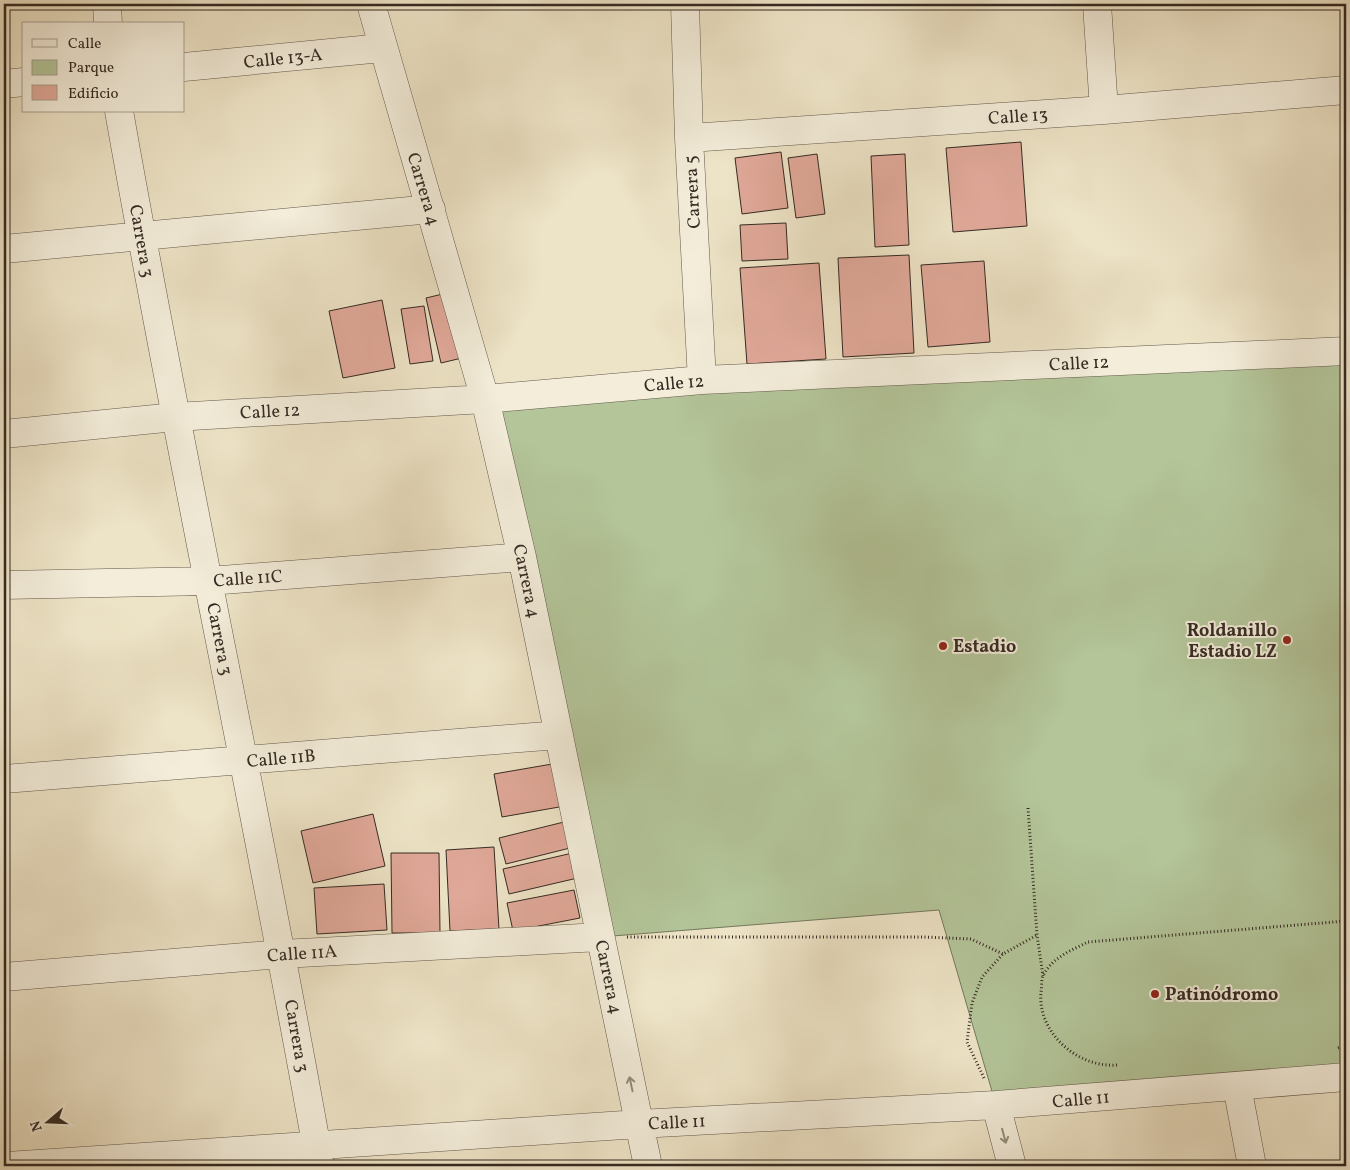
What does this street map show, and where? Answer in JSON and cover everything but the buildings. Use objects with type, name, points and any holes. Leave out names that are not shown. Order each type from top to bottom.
[{"type":"street","points":[[107,4],[108,22]]},
{"type":"street","name":"Carrera 4","points":[[371,4],[382,48],[431,209],[485,400],[522,557],[648,1166]]},
{"type":"street","name":"Carrera 5","points":[[685,4],[689,138],[702,380]]},
{"type":"street","points":[[1097,4],[1104,110]]},
{"type":"street","name":"Calle 13-A","points":[[185,67],[382,48]]},
{"type":"street","points":[[4,84],[22,82]]},
{"type":"street","name":"Calle 13","points":[[689,138],[1104,110],[1346,90]]},
{"type":"street","name":"Carrera 3","points":[[119,112],[175,417],[282,954],[318,1156]]},
{"type":"street","points":[[4,249],[431,209]]},
{"type":"street","name":"Calle 12","points":[[4,434],[175,417],[485,400],[702,380],[1346,351]]},
{"type":"street","name":"Calle 11C","points":[[4,586],[209,582],[522,557]]},
{"type":"street","name":"Calle 11B","points":[[4,779],[559,735]]},
{"type":"street","name":"Calle 11A","points":[[4,977],[282,954],[600,936]]},
{"type":"street","name":"Calle 11","points":[[7,1166],[318,1156],[639,1124],[996,1106],[1346,1077]]},
{"type":"street","points":[[1238,1086],[1252,1166]]},
{"type":"street","points":[[996,1106],[1012,1166]]},
{"type":"path","points":[[1028,808],[1036,935],[1043,976],[1040,1002],[1046,1023],[1063,1046],[1087,1061],[1113,1066],[1123,1065]]},
{"type":"path","points":[[1043,976],[1058,957],[1088,942],[1346,921]]},
{"type":"path","points":[[996,1106],[967,1042],[972,1003],[982,977],[1003,954],[1036,935]]},
{"type":"path","points":[[600,936],[952,938],[972,939],[1003,954]]},
{"type":"path","points":[[1328,1049],[1346,1045]]},
{"type":"green space","name":"Estadio","points":[[1346,351],[1346,1077],[996,1105],[939,910],[600,937],[485,400]]},
{"type":"place","name":"Roldanillo Estadio LZ","points":[[1287,640]]},
{"type":"place","name":"Estadio","points":[[943,646]]},
{"type":"place","name":"Patinódromo","points":[[1155,994]]}]
